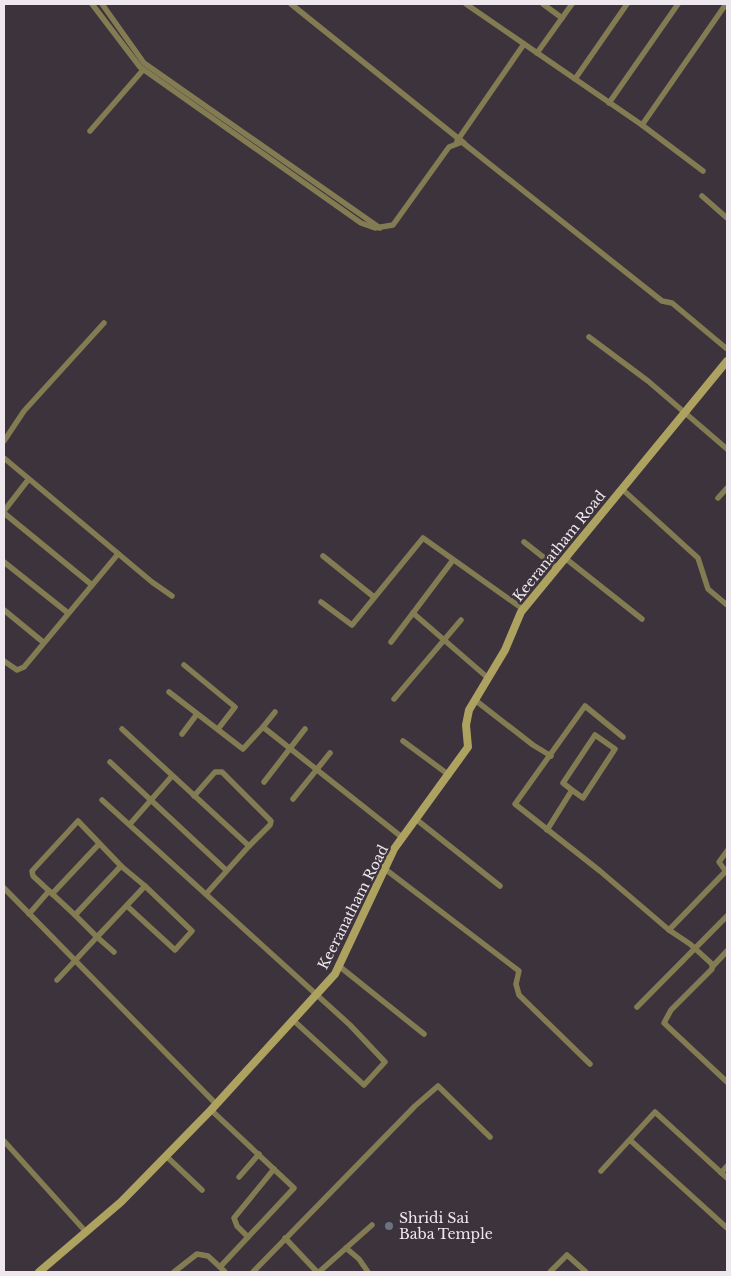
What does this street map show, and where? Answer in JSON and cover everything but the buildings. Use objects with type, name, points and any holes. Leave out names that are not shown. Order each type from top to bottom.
[{"type":"street","points":[[92,4],[143,70],[369,227],[380,228],[393,225],[397,221],[449,147],[457,141],[524,44]]},
{"type":"street","points":[[102,4],[144,63],[380,228]]},
{"type":"street","points":[[292,4],[457,141],[466,144],[662,301],[672,303],[727,349]]},
{"type":"street","points":[[466,4],[642,125],[702,172]]},
{"type":"street","points":[[543,4],[562,18]]},
{"type":"street","points":[[538,53],[572,4]]},
{"type":"street","points":[[575,79],[627,4]]},
{"type":"street","points":[[609,103],[678,4]]},
{"type":"street","points":[[642,125],[726,4]]},
{"type":"street","points":[[90,130],[143,70]]},
{"type":"street","points":[[702,196],[726,215]]},
{"type":"street","points":[[4,441],[24,411],[104,323]]},
{"type":"street","points":[[590,337],[685,412],[727,449]]},
{"type":"street","name":"Keeranatham Road","points":[[39,1272],[121,1202],[214,1107],[317,996],[339,966],[394,849],[404,838],[468,747],[466,725],[469,710],[505,650],[523,609],[727,361]]},
{"type":"street","points":[[4,458],[28,480],[81,520],[118,554],[172,596]]},
{"type":"street","points":[[28,480],[4,512],[92,585]]},
{"type":"street","points":[[718,498],[727,488]]},
{"type":"street","points":[[622,489],[698,558],[708,589],[727,605]]},
{"type":"street","points":[[321,602],[352,625],[423,538],[523,609]]},
{"type":"street","points":[[524,542],[557,568]]},
{"type":"street","points":[[4,661],[18,670],[30,660],[118,554]]},
{"type":"street","points":[[323,556],[374,598]]},
{"type":"street","points":[[565,558],[642,619]]},
{"type":"street","points":[[391,642],[453,560]]},
{"type":"street","points":[[4,562],[68,613]]},
{"type":"street","points":[[4,610],[43,642]]},
{"type":"street","points":[[413,613],[488,678]]},
{"type":"street","points":[[394,699],[461,620]]},
{"type":"street","points":[[184,665],[235,707],[218,729]]},
{"type":"street","points":[[169,692],[245,749],[275,712]]},
{"type":"street","points":[[475,700],[533,745],[551,756]]},
{"type":"street","points":[[624,737],[585,706],[515,804],[669,930],[695,949],[713,966]]},
{"type":"street","points":[[182,734],[197,714]]},
{"type":"street","points":[[263,727],[318,768],[404,838]]},
{"type":"street","points":[[122,729],[249,846]]},
{"type":"street","points":[[264,782],[305,729]]},
{"type":"street","points":[[595,735],[615,749],[583,798],[572,790],[563,783],[595,735]]},
{"type":"street","points":[[403,741],[449,775]]},
{"type":"street","points":[[293,799],[330,753]]},
{"type":"street","points":[[110,762],[226,870]]},
{"type":"street","points":[[194,796],[214,772],[222,772],[271,821],[270,825],[206,893]]},
{"type":"street","points":[[130,824],[172,776]]},
{"type":"street","points":[[547,830],[572,790]]},
{"type":"street","points":[[102,800],[350,1025],[385,1062],[364,1085],[293,1020]]},
{"type":"street","points":[[417,820],[500,886]]},
{"type":"street","points":[[114,952],[33,876],[32,871],[78,821],[120,866],[146,886],[192,931],[175,950],[127,906]]},
{"type":"street","points":[[29,914],[99,844]]},
{"type":"street","points":[[669,930],[726,872],[719,862],[727,851]]},
{"type":"street","points":[[75,915],[120,866]]},
{"type":"street","points":[[385,869],[519,971],[516,984],[519,995],[590,1064]]},
{"type":"street","points":[[57,980],[146,886]]},
{"type":"street","points":[[4,888],[259,1154],[294,1188],[248,1237],[223,1270],[208,1256],[197,1254],[174,1272]]},
{"type":"street","points":[[637,1007],[727,916]]},
{"type":"street","points":[[727,951],[671,1010],[664,1023],[727,1082]]},
{"type":"street","points":[[339,966],[424,1034]]},
{"type":"street","points":[[253,1272],[415,1106],[438,1086],[490,1137]]},
{"type":"street","points":[[601,1171],[655,1112],[727,1178]]},
{"type":"street","points":[[4,1140],[86,1232]]},
{"type":"street","points":[[630,1140],[727,1228]]},
{"type":"street","points":[[239,1177],[259,1154]]},
{"type":"street","points":[[166,1156],[202,1190]]},
{"type":"street","points":[[721,1173],[727,1166]]},
{"type":"street","points":[[248,1237],[237,1226],[234,1218],[274,1169]]},
{"type":"street","points":[[285,1238],[318,1272],[372,1225]]},
{"type":"street","points":[[346,1248],[359,1259],[368,1272]]},
{"type":"street","points":[[550,1272],[567,1255],[586,1272]]},
{"type":"place","name":"Shridi Sai Baba Temple","points":[[389,1226]]}]
